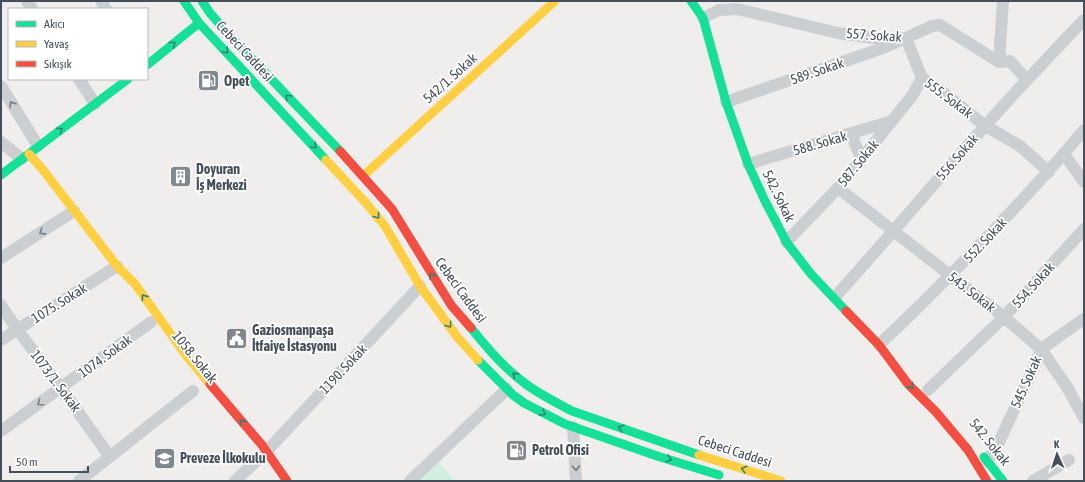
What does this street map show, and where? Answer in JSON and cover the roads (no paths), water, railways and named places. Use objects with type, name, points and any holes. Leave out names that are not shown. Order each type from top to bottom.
[{"type":"main road","name":"Cebeci Caddesi","points":[[184,1],[199,23],[328,160],[366,203],[385,226],[420,286],[458,338],[507,389],[524,403],[570,425],[657,456],[731,479]]},
{"type":"main road","name":"Cebeci Caddesi","points":[[202,1],[210,14],[363,176],[392,209],[451,305],[496,358],[527,385],[572,411],[706,458],[781,481]]},
{"type":"main road","name":"542/1. Sokak","points":[[351,187],[555,1]]},
{"type":"main road","points":[[691,1],[703,18]]},
{"type":"main road","points":[[703,18],[706,4]]},
{"type":"main road","points":[[148,64],[210,14]]},
{"type":"main road","name":"542. Sokak","points":[[703,18],[726,102],[748,164],[786,242],[811,274],[835,297],[879,345],[908,384],[936,412],[968,450],[987,481]]},
{"type":"main road","points":[[1,175],[127,80]]},
{"type":"main road","name":"1058. Sokak","points":[[26,157],[74,211],[117,266],[135,284],[151,319]]},
{"type":"main road","name":"1058. Sokak","points":[[117,266],[119,275],[151,319],[185,354],[200,386]]},
{"type":"main road","name":"542. Sokak","points":[[887,354],[908,369]]},
{"type":"main road","name":"1058. Sokak","points":[[188,372],[266,452],[287,481]]},
{"type":"main road","name":"542. Sokak","points":[[926,387],[971,440],[1003,481]]},
{"type":"main road","points":[[570,425],[572,411]]},
{"type":"main road","points":[[987,461],[997,481]]},
{"type":"street","points":[[1000,62],[1003,1]]},
{"type":"street","name":"557. Sokak","points":[[703,18],[725,6],[838,33],[873,38],[906,38],[932,26],[940,25],[1000,62],[1010,61],[1026,80]]},
{"type":"street","name":"556. Sokak","points":[[835,297],[893,232],[984,125],[1084,20]]},
{"type":"street","name":"555. Sokak","points":[[906,38],[922,78],[944,93],[984,125],[1020,146],[1049,172]]},
{"type":"street","name":"589. Sokak","points":[[726,102],[883,48],[906,38]]},
{"type":"street","name":"587. Sokak","points":[[786,242],[838,188],[912,96],[922,78]]},
{"type":"street","points":[[80,80],[95,104]]},
{"type":"street","points":[[1,86],[38,146]]},
{"type":"street","name":"588. Sokak","points":[[748,164],[892,121]]},
{"type":"street","name":"552. Sokak","points":[[879,345],[951,276],[1049,172],[1084,130]]},
{"type":"street","points":[[851,134],[861,158]]},
{"type":"street","points":[[1,142],[26,157]]},
{"type":"street","points":[[1064,154],[1084,182]]},
{"type":"street","name":"543. Sokak","points":[[838,188],[1004,317],[1041,349],[1067,386],[1084,418]]},
{"type":"street","points":[[1,258],[74,211]]},
{"type":"street","name":"554. Sokak","points":[[926,387],[1004,317],[1084,229]]},
{"type":"street","name":"1075. Sokak","points":[[1,340],[117,266]]},
{"type":"street","name":"1190. Sokak","points":[[235,481],[266,452],[420,286]]},
{"type":"street","name":"1073/1. Sokak","points":[[1,305],[110,457]]},
{"type":"street","name":"1074. Sokak","points":[[1,431],[61,388],[151,319]]},
{"type":"street","name":"545. Sokak","points":[[987,461],[999,442],[1036,363],[1041,349],[1084,319]]},
{"type":"street","points":[[79,481],[200,386]]},
{"type":"street","points":[[410,481],[507,389]]},
{"type":"street","points":[[570,425],[576,481]]},
{"type":"street","points":[[1034,481],[1069,460]]},
{"type":"place","name":"Opet","points":[[208,81]]},
{"type":"place","name":"Doyuran İş Merkezi","points":[[181,177]]},
{"type":"place","name":"Gaziosmanpaşa İtfaiye İstasyonu","points":[[237,338]]},
{"type":"place","name":"Petrol Ofisi","points":[[516,450]]},
{"type":"place","name":"Preveze İlkokulu","points":[[164,458]]}]
